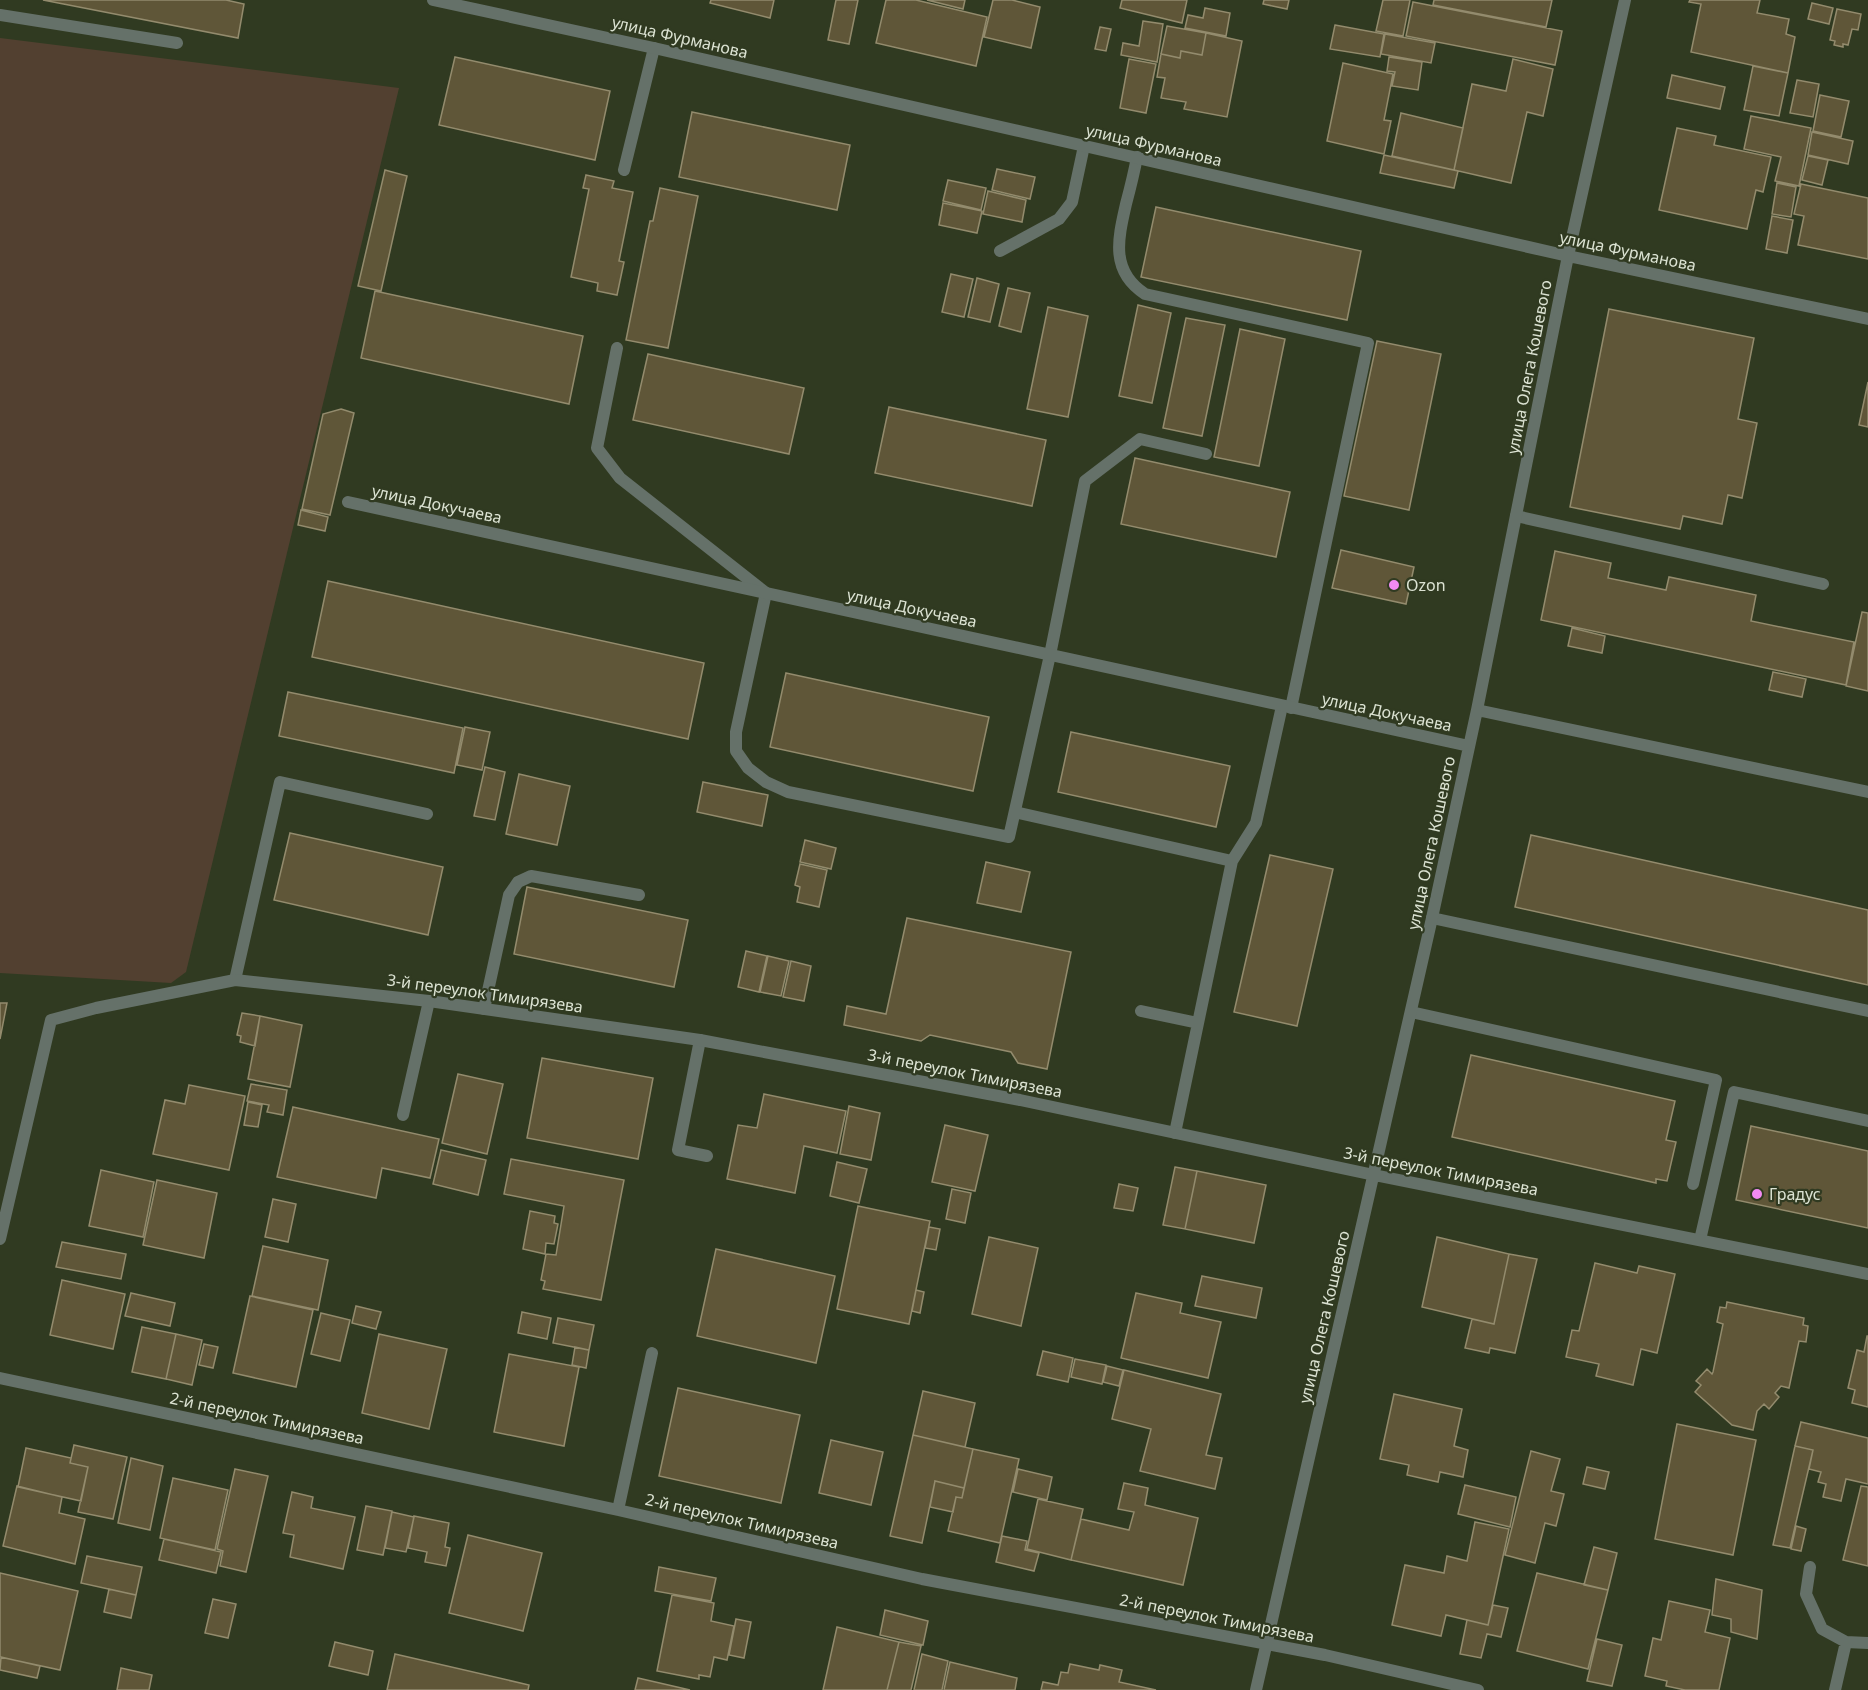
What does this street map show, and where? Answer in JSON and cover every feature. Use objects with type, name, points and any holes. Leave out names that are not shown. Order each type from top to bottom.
[{"type":"street","name":"улица Фурманова","points":[[433,0],[654,48],[1568,256],[1868,318]]},
{"type":"street","name":"улица Олега Кошевого","points":[[1256,1690],[1432,918],[1477,710],[1568,256],[1625,0]]},
{"type":"street","points":[[0,15],[177,43]]},
{"type":"street","points":[[624,170],[654,48]]},
{"type":"street","points":[[1000,251],[1059,219],[1072,202],[1084,146]]},
{"type":"street","points":[[1137,158],[1118,249],[1124,272],[1133,287],[1144,294],[1368,343],[1287,707],[1256,823],[1232,861],[1174,1133]]},
{"type":"street","points":[[617,348],[597,448],[620,478],[766,593],[736,732],[736,751],[748,768],[766,782],[788,792],[1009,837],[1050,655],[1085,481],[1140,440],[1206,454]]},
{"type":"street","name":"улица Докучаева","points":[[348,502],[1469,746]]},
{"type":"street","points":[[1516,516],[1823,584]]},
{"type":"street","name":"улица Докучаева","points":[[1477,710],[1868,792]]},
{"type":"street","points":[[235,980],[280,782],[427,814]]},
{"type":"street","points":[[1015,812],[1232,861]]},
{"type":"street","points":[[484,1009],[508,895],[518,882],[531,876],[639,896]]},
{"type":"street","points":[[1432,918],[1868,1011]]},
{"type":"street","name":"3-й переулок Тимирязева","points":[[0,1239],[51,1020],[96,1008],[235,980],[429,1001],[700,1040],[1020,1100],[1374,1175],[1868,1274]]},
{"type":"street","points":[[403,1115],[429,1001]]},
{"type":"street","points":[[1141,1011],[1198,1023]]},
{"type":"street","points":[[1411,1012],[1716,1080],[1693,1184]]},
{"type":"street","points":[[700,1040],[678,1150],[706,1156]]},
{"type":"street","points":[[1700,1240],[1734,1092],[1868,1121]]},
{"type":"street","points":[[618,1510],[652,1353]]},
{"type":"street","name":"2-й переулок Тимирязева","points":[[0,1378],[618,1510],[922,1579],[1325,1655],[1478,1690]]},
{"type":"street","points":[[1810,1567],[1806,1594],[1822,1629],[1846,1642],[1868,1643]]},
{"type":"street","points":[[1835,1690],[1846,1642]]},
{"type":"shaded area","points":[[0,38],[399,88],[186,972],[171,983],[0,973]]},
{"type":"building","points":[[43,0],[226,0],[244,4],[238,38]]},
{"type":"building","points":[[711,0],[774,0],[770,18],[710,3]]},
{"type":"building","points":[[836,0],[858,0],[849,44],[828,40]]},
{"type":"building","points":[[886,0],[916,0],[987,17],[976,66],[876,43]]},
{"type":"building","points":[[927,0],[965,0],[963,9]]},
{"type":"building","points":[[993,0],[1012,0],[1040,7],[1031,48],[984,37]]},
{"type":"building","points":[[1122,0],[1187,0],[1182,23],[1120,8]]},
{"type":"building","points":[[1264,0],[1289,0],[1287,9],[1263,4]]},
{"type":"building","points":[[1383,0],[1410,0],[1403,36],[1376,31]]},
{"type":"building","points":[[1434,0],[1552,0],[1546,27],[1433,5]]},
{"type":"building","points":[[1690,0],[1760,0],[1757,13],[1789,19],[1786,34],[1795,37],[1788,73],[1691,52],[1701,4],[1689,2]]},
{"type":"building","points":[[1413,2],[1562,31],[1555,65],[1406,36]]},
{"type":"building","points":[[1812,3],[1833,8],[1829,24],[1808,19]]},
{"type":"building","points":[[1205,8],[1230,13],[1226,36],[1185,28],[1188,15],[1203,18]]},
{"type":"building","points":[[1837,9],[1861,14],[1858,30],[1852,29],[1848,45],[1843,44],[1843,47],[1834,45],[1835,41],[1830,40]]},
{"type":"building","points":[[1143,21],[1163,24],[1157,62],[1121,55],[1123,43],[1139,46]]},
{"type":"building","points":[[1335,25],[1384,34],[1380,57],[1330,49]]},
{"type":"building","points":[[1167,26],[1206,33],[1202,55],[1181,51],[1180,58],[1161,54]]},
{"type":"building","points":[[1100,27],[1111,29],[1106,51],[1095,49]]},
{"type":"building","points":[[1206,33],[1242,41],[1227,117],[1184,109],[1186,102],[1161,98],[1165,78],[1157,77],[1161,54],[1180,58],[1181,51],[1202,55]]},
{"type":"building","points":[[1385,34],[1435,43],[1431,63],[1381,54]]},
{"type":"building","points":[[455,57],[610,91],[595,160],[439,125]]},
{"type":"building","points":[[1389,57],[1422,62],[1418,90],[1392,86],[1395,72],[1387,71]]},
{"type":"building","points":[[1129,59],[1156,64],[1146,113],[1120,108]]},
{"type":"building","points":[[1513,59],[1553,69],[1543,116],[1527,112],[1511,183],[1454,170],[1472,84],[1506,91]]},
{"type":"building","points":[[1343,63],[1393,74],[1384,120],[1391,121],[1384,154],[1327,141]]},
{"type":"building","points":[[1753,66],[1788,73],[1779,116],[1744,110]]},
{"type":"building","points":[[1672,75],[1725,87],[1720,109],[1667,98]]},
{"type":"building","points":[[1797,80],[1819,84],[1813,117],[1790,113]]},
{"type":"building","points":[[1820,95],[1849,101],[1841,137],[1813,131]]},
{"type":"building","points":[[692,112],[850,145],[837,210],[679,177]]},
{"type":"building","points":[[1401,113],[1463,128],[1454,170],[1392,156]]},
{"type":"building","points":[[1751,116],[1811,128],[1799,186],[1775,181],[1781,157],[1744,149]]},
{"type":"building","points":[[1677,128],[1716,136],[1714,145],[1771,157],[1763,192],[1756,190],[1747,229],[1659,210]]},
{"type":"building","points":[[1812,132],[1853,141],[1848,164],[1808,155]]},
{"type":"building","points":[[1384,155],[1458,171],[1454,188],[1380,173]]},
{"type":"building","points":[[1808,156],[1828,160],[1822,185],[1802,180]]},
{"type":"building","points":[[997,169],[1035,177],[1030,199],[992,190]]},
{"type":"building","points":[[385,170],[407,176],[381,291],[358,286]]},
{"type":"building","points":[[586,175],[614,181],[612,188],[633,192],[619,261],[624,262],[617,295],[597,291],[598,283],[571,277],[589,189],[583,188]]},
{"type":"building","points":[[948,180],[986,188],[981,210],[943,201]]},
{"type":"building","points":[[1777,183],[1796,187],[1791,217],[1772,214]]},
{"type":"building","points":[[1801,184],[1868,198],[1868,259],[1798,245],[1804,216],[1794,214]]},
{"type":"building","points":[[660,188],[698,196],[668,348],[626,340],[650,221],[653,221]]},
{"type":"building","points":[[988,191],[1026,200],[1022,222],[983,214]]},
{"type":"building","points":[[943,203],[982,211],[977,233],[939,225]]},
{"type":"building","points":[[1156,207],[1361,251],[1347,320],[1141,277]]},
{"type":"building","points":[[1772,216],[1793,220],[1787,253],[1766,249]]},
{"type":"building","points":[[951,274],[973,279],[964,317],[942,312]]},
{"type":"building","points":[[977,278],[999,284],[990,322],[968,317]]},
{"type":"building","points":[[1008,288],[1030,293],[1021,332],[999,326]]},
{"type":"building","points":[[375,291],[583,336],[569,404],[361,358]]},
{"type":"building","points":[[1138,305],[1171,313],[1152,403],[1119,396]]},
{"type":"building","points":[[1048,307],[1088,316],[1068,417],[1027,409]]},
{"type":"building","points":[[1609,309],[1754,338],[1738,419],[1757,423],[1742,498],[1728,495],[1722,524],[1683,516],[1680,529],[1570,507]]},
{"type":"building","points":[[1186,318],[1225,325],[1202,436],[1163,428]]},
{"type":"building","points":[[1240,329],[1285,339],[1259,466],[1214,457]]},
{"type":"building","points":[[1377,341],[1441,354],[1409,510],[1344,496]]},
{"type":"building","points":[[648,354],[804,388],[789,454],[633,420]]},
{"type":"building","points":[[1868,382],[1868,427],[1859,425]]},
{"type":"building","points":[[889,407],[1046,440],[1032,506],[875,473]]},
{"type":"building","points":[[341,409],[354,413],[330,515],[302,509],[323,414]]},
{"type":"building","points":[[1135,458],[1290,492],[1276,557],[1121,524]]},
{"type":"building","points":[[301,510],[328,517],[325,531],[298,525]]},
{"type":"building","points":[[1341,550],[1414,567],[1406,604],[1332,588]]},
{"type":"building","points":[[1555,551],[1611,563],[1608,578],[1666,590],[1669,577],[1756,595],[1751,621],[1854,642],[1846,685],[1541,620]]},
{"type":"building","points":[[328,581],[704,663],[688,739],[312,657]]},
{"type":"building","points":[[1862,612],[1868,613],[1868,691],[1846,686]]},
{"type":"building","points":[[1572,628],[1605,636],[1602,653],[1568,646]]},
{"type":"building","points":[[1773,672],[1806,679],[1802,697],[1769,690]]},
{"type":"building","points":[[786,673],[989,717],[973,791],[770,747]]},
{"type":"building","points":[[288,692],[463,728],[454,773],[279,736]]},
{"type":"building","points":[[465,727],[490,732],[482,770],[457,765]]},
{"type":"building","points":[[1071,732],[1230,766],[1216,827],[1058,792]]},
{"type":"building","points":[[485,767],[505,772],[495,820],[474,816]]},
{"type":"building","points":[[519,774],[570,786],[557,845],[506,834]]},
{"type":"building","points":[[703,782],[768,795],[762,826],[697,812]]},
{"type":"building","points":[[290,833],[443,867],[428,935],[274,900]]},
{"type":"building","points":[[1531,835],[1868,910],[1868,985],[1515,907]]},
{"type":"building","points":[[805,840],[836,848],[831,869],[800,862]]},
{"type":"building","points":[[1270,855],[1333,869],[1297,1026],[1234,1012]]},
{"type":"building","points":[[986,862],[1030,872],[1021,912],[977,903]]},
{"type":"building","points":[[800,864],[827,870],[819,907],[797,902],[800,887],[795,885]]},
{"type":"building","points":[[527,887],[688,920],[674,987],[514,954]]},
{"type":"building","points":[[907,918],[1071,952],[1047,1069],[1018,1063],[1011,1052],[930,1035],[921,1041],[844,1025],[847,1006],[886,1014]]},
{"type":"building","points":[[746,951],[767,956],[759,992],[738,987]]},
{"type":"building","points":[[768,956],[789,961],[781,996],[760,992]]},
{"type":"building","points":[[791,961],[811,966],[804,1001],[783,997]]},
{"type":"building","points":[[0,1003],[7,1003],[0,1039]]},
{"type":"building","points":[[242,1013],[260,1016],[255,1046],[240,1042],[241,1036],[237,1035]]},
{"type":"building","points":[[260,1016],[302,1025],[290,1087],[248,1079]]},
{"type":"building","points":[[1471,1055],[1675,1101],[1666,1140],[1676,1142],[1667,1181],[1656,1179],[1656,1183],[1452,1137]]},
{"type":"building","points":[[542,1058],[653,1078],[638,1159],[527,1138]]},
{"type":"building","points":[[458,1074],[503,1084],[487,1154],[442,1143]]},
{"type":"building","points":[[251,1084],[287,1090],[283,1115],[267,1112],[269,1105],[247,1101]]},
{"type":"building","points":[[189,1085],[245,1096],[229,1170],[153,1154],[165,1100],[185,1104]]},
{"type":"building","points":[[764,1094],[846,1111],[837,1153],[804,1146],[795,1193],[727,1179],[738,1125],[757,1128]]},
{"type":"building","points":[[248,1102],[262,1105],[258,1127],[244,1125]]},
{"type":"building","points":[[849,1106],[880,1113],[871,1160],[840,1154]]},
{"type":"building","points":[[293,1107],[439,1139],[430,1178],[382,1168],[376,1198],[277,1177]]},
{"type":"building","points":[[945,1125],[988,1135],[975,1191],[932,1182]]},
{"type":"building","points":[[1751,1126],[1868,1151],[1868,1228],[1736,1200]]},
{"type":"building","points":[[441,1150],[486,1160],[478,1195],[433,1184]]},
{"type":"building","points":[[511,1159],[624,1180],[601,1300],[543,1289],[545,1281],[541,1280],[546,1254],[556,1255],[564,1206],[504,1194]]},
{"type":"building","points":[[837,1162],[867,1169],[859,1203],[830,1196]]},
{"type":"building","points":[[1175,1167],[1197,1171],[1185,1229],[1163,1225]]},
{"type":"building","points":[[101,1170],[154,1182],[143,1237],[89,1226]]},
{"type":"building","points":[[1197,1171],[1266,1185],[1254,1243],[1185,1229]]},
{"type":"building","points":[[157,1180],[217,1193],[204,1258],[143,1245]]},
{"type":"building","points":[[1119,1184],[1138,1188],[1133,1211],[1114,1208]]},
{"type":"building","points":[[952,1189],[971,1193],[965,1223],[946,1219]]},
{"type":"building","points":[[273,1199],[296,1204],[288,1242],[265,1237]]},
{"type":"building","points":[[858,1206],[930,1221],[909,1324],[837,1309]]},
{"type":"building","points":[[530,1211],[555,1216],[554,1223],[558,1224],[554,1244],[546,1243],[545,1254],[523,1249]]},
{"type":"building","points":[[929,1227],[940,1229],[936,1250],[925,1248]]},
{"type":"building","points":[[989,1237],[1038,1248],[1021,1326],[972,1314]]},
{"type":"building","points":[[1437,1237],[1509,1254],[1494,1324],[1422,1307]]},
{"type":"building","points":[[62,1242],[126,1254],[121,1279],[56,1267]]},
{"type":"building","points":[[263,1246],[328,1260],[318,1310],[252,1296]]},
{"type":"building","points":[[716,1249],[835,1276],[816,1363],[697,1336]]},
{"type":"building","points":[[1509,1254],[1537,1259],[1515,1353],[1490,1348],[1489,1353],[1465,1348],[1472,1319],[1494,1324]]},
{"type":"building","points":[[1595,1263],[1637,1273],[1639,1266],[1675,1274],[1657,1353],[1641,1349],[1633,1385],[1596,1376],[1599,1364],[1566,1357],[1572,1330],[1579,1331]]},
{"type":"building","points":[[1202,1276],[1262,1288],[1256,1318],[1195,1306]]},
{"type":"building","points":[[62,1280],[125,1294],[113,1349],[50,1335]]},
{"type":"building","points":[[916,1290],[924,1292],[920,1313],[912,1311]]},
{"type":"building","points":[[131,1293],[175,1303],[170,1326],[125,1316]]},
{"type":"building","points":[[1136,1293],[1182,1303],[1180,1313],[1221,1322],[1208,1378],[1121,1358]]},
{"type":"building","points":[[250,1296],[313,1310],[296,1387],[233,1373]]},
{"type":"building","points":[[1727,1302],[1804,1318],[1803,1325],[1808,1326],[1806,1342],[1799,1341],[1789,1388],[1781,1386],[1775,1393],[1779,1397],[1769,1409],[1764,1404],[1757,1411],[1753,1430],[1732,1425],[1695,1392],[1701,1385],[1696,1381],[1707,1369],[1712,1374],[1713,1372],[1723,1324],[1717,1322],[1720,1307],[1726,1308]]},
{"type":"building","points":[[356,1306],[381,1312],[376,1329],[352,1323]]},
{"type":"building","points":[[522,1312],[551,1318],[547,1339],[518,1333]]},
{"type":"building","points":[[321,1313],[350,1320],[340,1361],[311,1354]]},
{"type":"building","points":[[558,1318],[594,1325],[589,1350],[553,1343]]},
{"type":"building","points":[[142,1327],[176,1334],[166,1379],[132,1372]]},
{"type":"building","points":[[176,1334],[202,1340],[192,1385],[166,1379]]},
{"type":"building","points":[[379,1334],[447,1349],[429,1429],[362,1413]]},
{"type":"building","points":[[1867,1336],[1868,1407],[1852,1403],[1855,1390],[1848,1388],[1857,1350],[1864,1352]]},
{"type":"building","points":[[204,1344],[218,1347],[213,1368],[199,1365]]},
{"type":"building","points":[[575,1347],[589,1350],[586,1368],[572,1365]]},
{"type":"building","points":[[1043,1351],[1073,1358],[1068,1382],[1037,1375]]},
{"type":"building","points":[[509,1354],[579,1367],[564,1446],[494,1432]]},
{"type":"building","points":[[1075,1359],[1106,1365],[1102,1384],[1071,1377]]},
{"type":"building","points":[[1107,1366],[1123,1370],[1119,1386],[1103,1382]]},
{"type":"building","points":[[1124,1370],[1221,1394],[1206,1455],[1222,1458],[1215,1489],[1140,1471],[1151,1429],[1112,1419]]},
{"type":"building","points":[[678,1388],[800,1415],[781,1503],[659,1476]]},
{"type":"building","points":[[923,1391],[975,1403],[965,1447],[913,1435]]},
{"type":"building","points":[[1394,1394],[1462,1409],[1454,1446],[1468,1450],[1463,1477],[1440,1472],[1438,1482],[1407,1475],[1409,1465],[1380,1459]]},
{"type":"building","points":[[1801,1422],[1868,1438],[1868,1484],[1846,1479],[1841,1501],[1823,1497],[1826,1484],[1818,1482],[1821,1472],[1809,1469],[1813,1450],[1795,1446]]},
{"type":"building","points":[[1677,1424],[1756,1440],[1733,1555],[1655,1539]]},
{"type":"building","points":[[913,1435],[973,1449],[964,1488],[935,1481],[922,1543],[890,1536]]},
{"type":"building","points":[[831,1440],[883,1452],[871,1505],[819,1493]]},
{"type":"building","points":[[74,1445],[127,1457],[113,1519],[78,1512],[88,1467],[70,1463]]},
{"type":"building","points":[[1795,1446],[1813,1450],[1790,1548],[1773,1545]]},
{"type":"building","points":[[26,1448],[71,1458],[70,1463],[88,1467],[81,1501],[18,1487]]},
{"type":"building","points":[[973,1449],[1019,1459],[1000,1543],[948,1531],[956,1497],[962,1498]]},
{"type":"building","points":[[1531,1451],[1560,1459],[1551,1491],[1564,1494],[1556,1526],[1545,1523],[1535,1563],[1505,1555]]},
{"type":"building","points":[[131,1458],[163,1466],[150,1530],[118,1523]]},
{"type":"building","points":[[1587,1467],[1609,1472],[1605,1489],[1583,1484]]},
{"type":"building","points":[[235,1469],[268,1476],[246,1572],[220,1566],[223,1551],[217,1549]]},
{"type":"building","points":[[1018,1469],[1052,1477],[1047,1500],[1013,1492]]},
{"type":"building","points":[[173,1478],[228,1490],[215,1550],[160,1538]]},
{"type":"building","points":[[935,1481],[964,1488],[962,1498],[956,1497],[953,1512],[930,1507]]},
{"type":"building","points":[[1124,1483],[1148,1488],[1145,1505],[1198,1518],[1183,1585],[1071,1560],[1081,1519],[1129,1530],[1134,1512],[1118,1509]]},
{"type":"building","points":[[1465,1485],[1516,1497],[1510,1527],[1458,1514]]},
{"type":"building","points":[[17,1486],[62,1497],[59,1513],[85,1519],[75,1564],[3,1546]]},
{"type":"building","points":[[1861,1486],[1868,1487],[1868,1566],[1843,1560]]},
{"type":"building","points":[[292,1492],[313,1497],[311,1508],[355,1517],[343,1569],[290,1557],[294,1535],[283,1533]]},
{"type":"building","points":[[1038,1499],[1083,1509],[1071,1560],[1027,1549]]},
{"type":"building","points":[[366,1506],[392,1511],[383,1555],[357,1550]]},
{"type":"building","points":[[392,1512],[414,1517],[406,1552],[385,1548]]},
{"type":"building","points":[[414,1516],[449,1523],[445,1547],[450,1548],[446,1566],[425,1562],[427,1552],[408,1548]]},
{"type":"building","points":[[1475,1522],[1509,1529],[1488,1625],[1446,1615],[1441,1636],[1392,1625],[1405,1565],[1444,1573],[1447,1556],[1467,1561]]},
{"type":"building","points":[[1796,1526],[1806,1529],[1801,1551],[1791,1549]]},
{"type":"building","points":[[468,1535],[542,1553],[523,1631],[449,1613]]},
{"type":"building","points":[[1002,1536],[1027,1541],[1025,1550],[1039,1553],[1034,1571],[996,1562]]},
{"type":"building","points":[[164,1539],[221,1552],[216,1573],[159,1560]]},
{"type":"building","points":[[1594,1547],[1617,1553],[1608,1590],[1584,1585]]},
{"type":"building","points":[[87,1556],[142,1567],[136,1595],[81,1583]]},
{"type":"building","points":[[659,1567],[716,1578],[711,1601],[655,1591]]},
{"type":"building","points":[[0,1573],[78,1591],[60,1670],[0,1657]]},
{"type":"building","points":[[1537,1573],[1608,1590],[1588,1669],[1517,1651]]},
{"type":"building","points":[[1716,1579],[1762,1590],[1757,1639],[1731,1632],[1731,1619],[1712,1615]]},
{"type":"building","points":[[109,1589],[136,1595],[131,1618],[104,1612]]},
{"type":"building","points":[[672,1595],[714,1603],[711,1621],[734,1626],[727,1660],[714,1657],[710,1677],[699,1675],[699,1679],[657,1671]]},
{"type":"building","points":[[213,1599],[236,1604],[228,1638],[205,1633]]},
{"type":"building","points":[[1669,1601],[1710,1610],[1705,1632],[1730,1638],[1719,1690],[1685,1690],[1666,1686],[1667,1681],[1645,1676],[1653,1638],[1661,1640]]},
{"type":"building","points":[[1493,1605],[1508,1608],[1501,1637],[1487,1634],[1481,1658],[1460,1654],[1467,1620],[1488,1625]]},
{"type":"building","points":[[885,1610],[928,1621],[923,1645],[880,1635]]},
{"type":"building","points":[[736,1619],[751,1622],[744,1658],[729,1655]]},
{"type":"building","points":[[837,1627],[899,1642],[887,1690],[823,1690]]},
{"type":"building","points":[[1597,1639],[1622,1645],[1612,1686],[1587,1681]]},
{"type":"building","points":[[335,1642],[373,1651],[368,1675],[329,1666]]},
{"type":"building","points":[[899,1642],[921,1646],[911,1690],[887,1690]]},
{"type":"building","points":[[395,1654],[529,1685],[528,1690],[387,1690]]},
{"type":"building","points":[[922,1654],[948,1661],[942,1690],[914,1690]]},
{"type":"building","points":[[1,1657],[40,1666],[37,1678],[0,1670]]},
{"type":"building","points":[[950,1662],[1017,1678],[1015,1690],[944,1690]]},
{"type":"building","points":[[1070,1664],[1099,1670],[1100,1665],[1122,1670],[1119,1682],[1156,1690],[1041,1690],[1043,1682],[1058,1685],[1061,1672],[1068,1673]]},
{"type":"building","points":[[121,1668],[152,1675],[149,1690],[117,1690]]},
{"type":"building","points":[[638,1678],[690,1690],[635,1690]]},
{"type":"place","name":"Ozon","points":[[1394,585]]},
{"type":"place","name":"Градус","points":[[1757,1194]]}]
